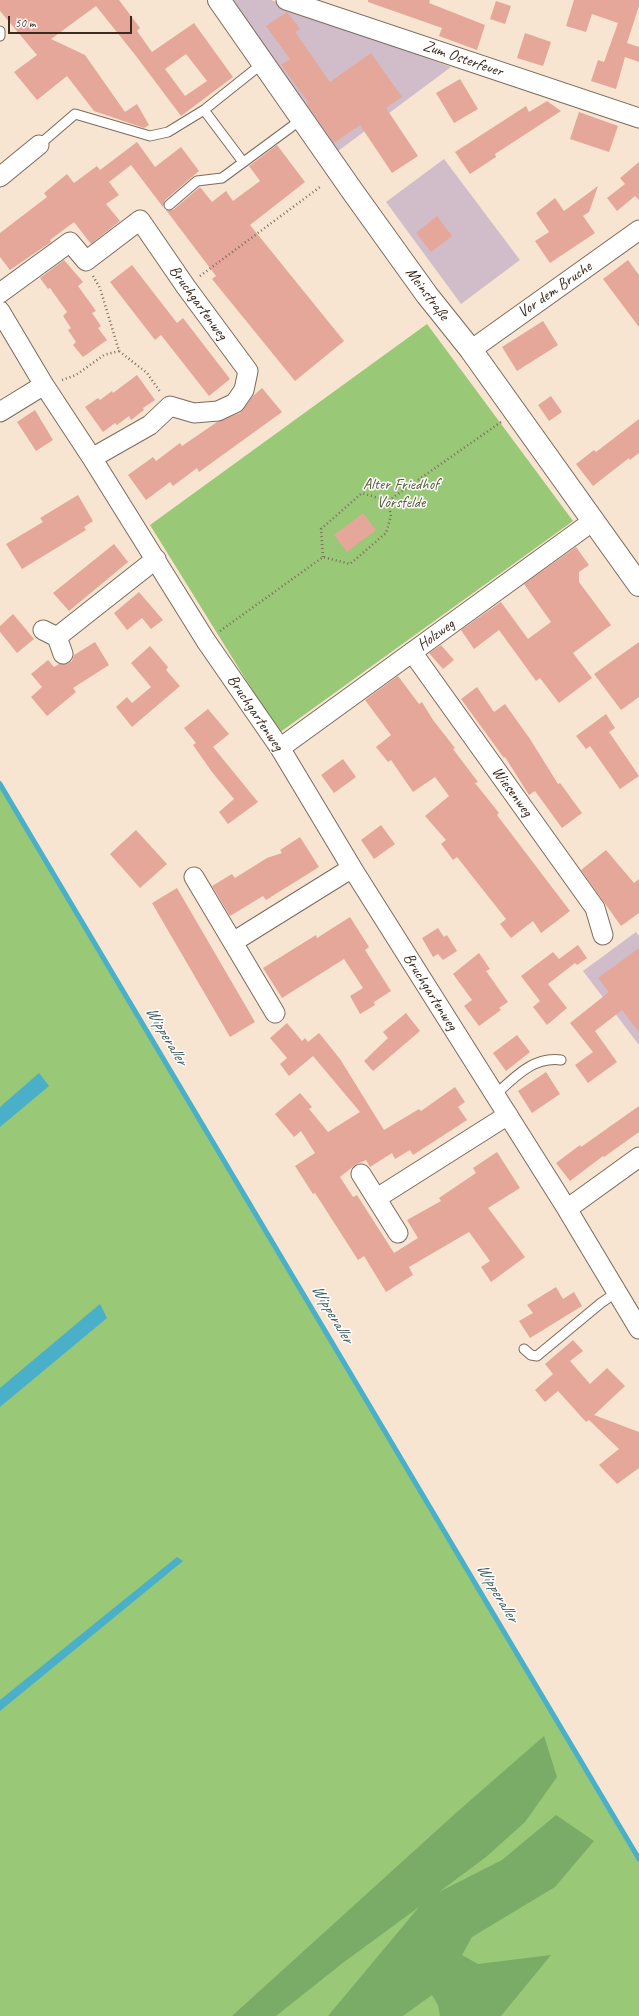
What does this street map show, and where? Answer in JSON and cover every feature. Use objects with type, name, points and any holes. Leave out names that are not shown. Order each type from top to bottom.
[{"type":"street","name":"Meinstraße","points":[[219,0],[427,295],[471,350],[639,585]]},
{"type":"street","name":"Zum Osterfeuer","points":[[286,0],[639,118]]},
{"type":"street","points":[[0,177],[39,145]]},
{"type":"street","name":"Bruchgartenweg","points":[[86,261],[140,220],[186,287],[248,371],[244,390],[235,403],[218,411],[194,413],[170,406]]},
{"type":"street","name":"Vor dem Bruche","points":[[471,350],[639,230]]},
{"type":"street","points":[[0,292],[70,242],[86,261]]},
{"type":"street","name":"Bruchgartenweg","points":[[0,311],[44,385],[156,559],[206,641],[280,748],[352,868],[567,1210],[639,1329]]},
{"type":"street","points":[[0,412],[44,385]]},
{"type":"street","points":[[92,458],[150,425],[170,406]]},
{"type":"street","name":"Holzweg","points":[[280,748],[593,521]]},
{"type":"street","points":[[55,640],[156,559]]},
{"type":"street","name":"Wiesenweg","points":[[412,652],[595,908],[603,935]]},
{"type":"street","points":[[233,942],[352,868]]},
{"type":"street","points":[[194,877],[275,1013]]},
{"type":"street","points":[[377,1198],[508,1116]]},
{"type":"street","points":[[567,1210],[639,1157]]},
{"type":"street","points":[[361,1174],[398,1233]]},
{"type":"lane","points":[[0,31],[0,36]]},
{"type":"lane","points":[[39,145],[75,114],[150,136],[168,132],[204,110],[263,63]]},
{"type":"lane","points":[[204,110],[243,162]]},
{"type":"lane","points":[[169,205],[197,180],[222,178],[302,119]]},
{"type":"lane","points":[[495,1095],[522,1072],[540,1060],[550,1058],[561,1060]]},
{"type":"lane","points":[[524,1349],[531,1355],[537,1356],[600,1303],[617,1292]]},
{"type":"path","points":[[186,287],[320,187]]},
{"type":"path","points":[[86,261],[100,288],[120,351],[147,373],[170,406]]},
{"type":"path","points":[[44,385],[76,375],[104,355],[120,351]]},
{"type":"path","points":[[388,501],[514,412]]},
{"type":"path","points":[[323,558],[321,529],[362,493],[388,501]]},
{"type":"path","points":[[206,641],[323,558],[350,564],[386,533],[392,516],[388,501]]},
{"type":"shaded area","points":[[214,0],[271,0],[451,67],[330,157]]},
{"type":"shaded area","points":[[444,159],[520,260],[461,304],[386,202]]},
{"type":"shaded area","points":[[636,932],[639,936],[639,1045],[583,971]]},
{"type":"green space","name":"Alter Friedhof Vorsfelde","points":[[427,324],[573,521],[279,733],[150,525]]},
{"type":"green space","points":[[0,780],[314,1315],[639,1855],[639,2016],[0,2016]]},
{"type":"green space","points":[[544,1736],[557,1777],[525,1822],[486,1857],[439,1892],[502,1860],[556,1815],[594,1841],[555,1887],[472,1937],[462,1955],[478,1964],[551,1955],[501,2016],[440,2016],[438,2005],[432,1995],[403,2016],[328,2016],[419,1907],[344,1962],[276,2016],[232,2016],[457,1812]]},
{"type":"water","points":[[39,1073],[49,1086],[0,1127],[0,1107]]},
{"type":"water","points":[[100,1304],[107,1318],[0,1407],[0,1388]]},
{"type":"water","points":[[177,1557],[183,1561],[0,1711],[0,1700]]},
{"type":"building","points":[[0,0],[119,0],[140,28],[137,31],[152,52],[194,23],[233,77],[181,116],[96,6],[51,39],[85,55],[125,112],[137,104],[149,125],[144,128],[94,111],[67,76],[37,100],[14,72],[37,55],[0,11]],"holes":[[[186,54],[207,81],[185,96],[165,69]]]},
{"type":"building","points":[[368,0],[430,0],[429,3],[485,25],[477,50],[439,36],[442,28],[368,2]]},
{"type":"building","points":[[574,0],[639,0],[639,6],[627,43],[639,47],[639,62],[625,57],[616,89],[591,81],[598,60],[604,62],[618,23],[592,14],[586,32],[566,26]]},
{"type":"building","points":[[496,1],[511,6],[505,24],[490,19]]},
{"type":"building","points":[[287,12],[300,29],[295,32],[330,82],[371,53],[402,97],[386,108],[418,156],[392,173],[360,125],[334,143],[307,104],[308,102],[281,65],[290,59],[266,26]]},
{"type":"building","points":[[525,33],[551,42],[543,66],[517,58]]},
{"type":"building","points":[[460,79],[478,109],[454,123],[436,93]]},
{"type":"building","points":[[547,101],[561,111],[495,154],[496,157],[470,174],[455,152],[526,106],[529,112]]},
{"type":"building","points":[[579,112],[618,126],[609,152],[570,139]]},
{"type":"building","points":[[137,142],[155,167],[181,147],[199,171],[165,200],[163,207],[131,165],[109,182],[119,195],[106,204],[120,221],[91,244],[74,222],[50,240],[51,242],[10,270],[0,257],[0,233],[47,197],[44,193],[67,174],[74,183],[97,166],[100,170]]},
{"type":"building","points":[[277,145],[305,182],[250,225],[344,341],[295,381],[212,279],[216,276],[166,210],[173,210],[200,187],[212,202],[226,191],[233,201],[260,181],[249,166]]},
{"type":"building","points":[[639,162],[639,200],[635,196],[617,211],[607,198],[625,184],[620,178]]},
{"type":"building","points":[[598,186],[589,212],[583,216],[595,233],[550,263],[535,241],[549,232],[536,213],[555,198],[564,211]]},
{"type":"building","points":[[437,216],[452,236],[431,252],[416,233]]},
{"type":"building","points":[[64,260],[83,282],[78,286],[96,311],[92,313],[101,326],[98,328],[107,340],[83,357],[73,345],[76,342],[68,330],[71,328],[63,316],[67,312],[50,288],[48,289],[40,278]]},
{"type":"building","points":[[628,260],[639,275],[639,327],[603,279]]},
{"type":"building","points":[[132,265],[177,323],[183,318],[230,379],[209,396],[161,335],[155,340],[110,282]]},
{"type":"building","points":[[543,321],[558,345],[517,371],[502,347]]},
{"type":"building","points":[[137,375],[155,400],[143,408],[144,410],[131,420],[129,416],[117,425],[115,423],[103,432],[85,407],[98,398],[100,400],[112,391],[113,393]]},
{"type":"building","points":[[262,388],[282,412],[199,472],[197,468],[173,486],[170,482],[146,500],[128,475],[153,457],[156,461],[180,443],[182,446],[217,422],[240,413],[253,396]]},
{"type":"building","points":[[551,396],[562,412],[549,421],[538,405]]},
{"type":"building","points":[[35,410],[53,440],[36,451],[17,422]]},
{"type":"building","points":[[639,419],[639,453],[630,460],[629,458],[593,486],[576,464],[594,450],[596,452]]},
{"type":"building","points":[[78,495],[93,521],[84,527],[86,530],[22,569],[6,544],[43,522],[40,518]]},
{"type":"building","points":[[363,513],[376,530],[347,552],[334,535]]},
{"type":"building","points":[[114,544],[128,562],[69,611],[53,593]]},
{"type":"building","points":[[576,547],[589,565],[579,572],[579,582],[611,625],[573,653],[592,678],[559,703],[540,678],[536,681],[499,630],[474,649],[461,630],[501,602],[528,639],[551,622],[524,584]]},
{"type":"building","points":[[139,592],[163,620],[151,629],[142,618],[127,630],[114,613]]},
{"type":"building","points":[[13,614],[34,639],[17,653],[0,632],[0,626]]},
{"type":"building","points":[[95,642],[109,665],[73,688],[76,692],[47,716],[31,697],[42,687],[31,674],[48,660],[54,667],[59,664],[67,664],[72,661],[74,655]]},
{"type":"building","points":[[639,642],[639,697],[621,710],[594,674]]},
{"type":"building","points":[[441,645],[454,660],[443,669],[429,653]]},
{"type":"building","points":[[150,646],[168,667],[166,670],[180,686],[132,727],[116,707],[127,697],[132,703],[151,687],[131,663]]},
{"type":"building","points":[[398,676],[419,704],[422,702],[433,720],[455,748],[453,749],[478,782],[475,783],[499,813],[497,815],[570,911],[541,933],[533,921],[511,938],[500,924],[506,919],[457,857],[453,860],[441,844],[446,840],[425,816],[449,796],[435,777],[413,792],[391,760],[388,762],[376,747],[391,735],[365,700]]},
{"type":"building","points":[[477,687],[494,712],[505,704],[530,739],[558,784],[560,783],[582,813],[562,828],[535,791],[529,795],[505,757],[504,758],[461,699]]},
{"type":"building","points":[[208,709],[229,734],[213,747],[258,802],[228,824],[219,812],[234,799],[212,772],[193,745],[196,743],[184,728]]},
{"type":"building","points":[[606,714],[615,728],[609,732],[639,776],[620,789],[590,746],[586,749],[576,736]]},
{"type":"building","points":[[343,759],[356,777],[334,793],[321,775]]},
{"type":"building","points":[[381,825],[395,844],[374,859],[361,840]]},
{"type":"building","points":[[136,830],[167,864],[140,888],[110,854]]},
{"type":"building","points":[[300,837],[319,867],[266,900],[263,896],[230,916],[212,886],[232,874],[235,878],[267,858],[282,853],[280,850]]},
{"type":"building","points":[[606,850],[634,883],[639,879],[639,913],[621,926],[581,870]]},
{"type":"building","points":[[177,888],[255,1022],[230,1037],[152,903]]},
{"type":"building","points":[[350,917],[369,947],[365,950],[391,991],[374,1002],[375,1005],[360,1014],[350,996],[363,988],[344,959],[282,998],[263,968],[316,935],[317,938]]},
{"type":"building","points":[[438,928],[444,937],[447,935],[457,951],[443,960],[438,954],[433,957],[422,938]]},
{"type":"building","points":[[578,945],[587,958],[577,965],[575,963],[548,984],[567,1008],[547,1025],[533,1007],[540,1001],[521,976],[553,952],[559,959]]},
{"type":"building","points":[[639,948],[639,1032],[622,1010],[595,1031],[617,1062],[588,1083],[575,1065],[593,1052],[570,1023],[609,992],[598,978]]},
{"type":"building","points":[[479,953],[490,969],[486,971],[508,1002],[499,1008],[501,1010],[479,1026],[464,1006],[472,1000],[453,974]]},
{"type":"building","points":[[406,1013],[420,1031],[373,1071],[364,1061],[388,1038],[383,1032]]},
{"type":"building","points":[[287,1023],[302,1041],[305,1038],[308,1042],[319,1033],[340,1059],[384,1130],[419,1109],[421,1111],[455,1087],[465,1102],[458,1107],[467,1120],[413,1155],[410,1150],[395,1159],[392,1153],[370,1167],[366,1160],[355,1165],[340,1177],[353,1197],[357,1195],[394,1253],[418,1238],[407,1220],[441,1201],[439,1198],[476,1173],[473,1168],[497,1152],[520,1188],[488,1208],[525,1257],[491,1282],[481,1267],[490,1261],[469,1232],[409,1267],[413,1275],[386,1292],[364,1256],[358,1260],[315,1193],[313,1194],[295,1166],[315,1153],[301,1131],[294,1137],[275,1114],[300,1093],[312,1107],[309,1109],[328,1132],[360,1112],[313,1056],[289,1076],[280,1064],[287,1058],[270,1038]]},
{"type":"building","points":[[517,1035],[530,1052],[506,1071],[493,1053]]},
{"type":"building","points":[[546,1072],[560,1094],[532,1113],[518,1091]]},
{"type":"building","points":[[639,1106],[639,1132],[604,1157],[603,1156],[570,1181],[556,1163],[580,1145],[581,1147]]},
{"type":"building","points":[[556,1287],[563,1299],[574,1292],[582,1306],[530,1338],[519,1321],[533,1313],[527,1305]]},
{"type":"building","points":[[573,1340],[583,1351],[570,1361],[590,1384],[607,1368],[625,1386],[594,1415],[639,1432],[639,1468],[617,1484],[599,1465],[619,1449],[589,1420],[586,1422],[558,1391],[545,1402],[535,1390],[553,1374],[545,1364]]},
{"type":"waterway","name":"Wipperaller","points":[[0,784],[639,1859]]}]
